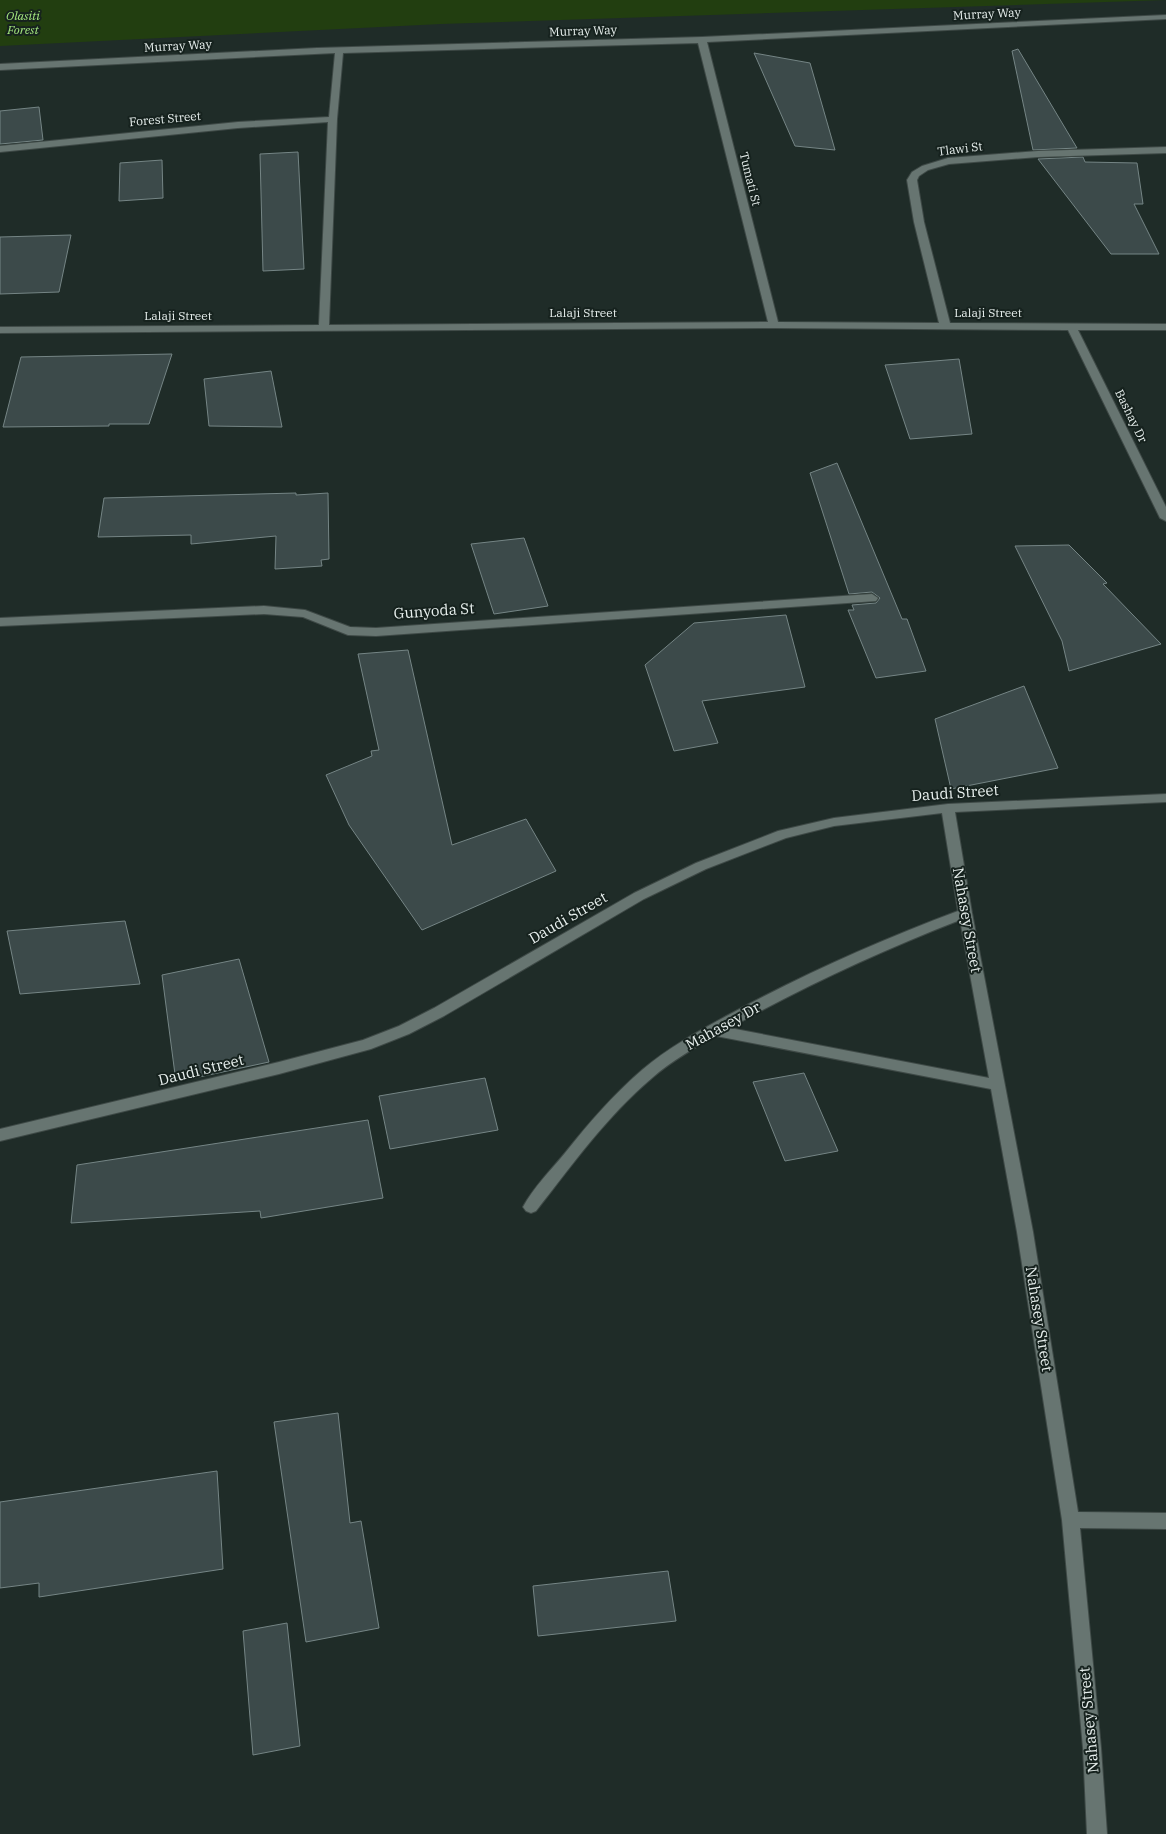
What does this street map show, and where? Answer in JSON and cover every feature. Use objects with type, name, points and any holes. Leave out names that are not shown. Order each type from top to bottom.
[{"type":"street","name":"Murray Way","points":[[0,68],[339,51],[702,40],[1166,17]]},
{"type":"street","name":"Tumati St","points":[[702,40],[774,325]]},
{"type":"street","points":[[324,327],[333,119],[339,51]]},
{"type":"street","name":"Forest Street","points":[[0,148],[238,125],[333,119]]},
{"type":"street","name":"Tlawi St","points":[[945,326],[919,222],[912,180],[919,171],[932,165],[963,160],[1038,154],[1166,150]]},
{"type":"street","name":"Lalaji Street","points":[[0,330],[774,325],[1166,327]]},
{"type":"street","name":"Bashay Dr","points":[[1071,326],[1166,518]]},
{"type":"street","name":"Gunyoda St","points":[[0,622],[264,610],[305,614],[348,631],[376,632],[872,598]]},
{"type":"street","name":"Daudi Street","points":[[0,1135],[279,1068],[366,1045],[404,1030],[439,1012],[639,896],[701,866],[758,842],[783,834],[834,822],[948,808],[1166,798]]},
{"type":"street","name":"Nahasey Street","points":[[948,808],[965,913],[1025,1232],[1071,1520],[1092,1748],[1097,1834]]},
{"type":"street","name":"Mahasey Dr","points":[[531,1207],[602,1118],[638,1082],[687,1045],[825,972],[900,938],[965,913]]},
{"type":"street","points":[[715,1030],[997,1086]]},
{"type":"street","points":[[1071,1520],[1166,1521]]},
{"type":"green space","name":"Olasiti Forest","points":[[0,0],[1166,0],[441,24],[0,46]]},
{"type":"building","points":[[1018,49],[1077,148],[1033,150],[1012,51]]},
{"type":"building","points":[[754,53],[810,63],[835,150],[795,146]]},
{"type":"building","points":[[39,107],[43,140],[0,144],[0,111]]},
{"type":"building","points":[[298,152],[304,269],[263,271],[260,154]]},
{"type":"building","points":[[1083,157],[1085,162],[1137,163],[1143,204],[1134,204],[1159,254],[1111,254],[1038,159]]},
{"type":"building","points":[[162,160],[163,198],[119,201],[120,163]]},
{"type":"building","points":[[71,235],[59,292],[0,294],[0,237]]},
{"type":"building","points":[[172,354],[149,424],[3,427],[21,357]]},
{"type":"building","points":[[959,359],[972,434],[910,439],[885,365]]},
{"type":"building","points":[[271,371],[282,427],[209,426],[204,379]]},
{"type":"building","points":[[837,463],[902,619],[907,619],[926,671],[876,678],[848,610],[854,610],[852,605],[876,603],[880,598],[872,592],[849,594],[810,473]]},
{"type":"building","points":[[296,493],[296,495],[328,493],[329,559],[321,560],[322,566],[275,569],[276,536],[191,544],[191,535],[98,537],[104,498]]},
{"type":"building","points":[[524,538],[548,606],[494,614],[471,544]]},
{"type":"building","points":[[1069,545],[1107,583],[1103,584],[1161,644],[1069,671],[1062,641],[1015,546]]},
{"type":"building","points":[[786,615],[805,687],[702,701],[718,743],[674,751],[645,665],[694,623]]},
{"type":"building","points":[[408,650],[452,845],[526,819],[556,871],[422,930],[349,825],[326,775],[372,756],[371,751],[379,750],[358,654]]},
{"type":"building","points":[[1024,686],[1058,768],[951,789],[935,719]]},
{"type":"building","points":[[125,921],[140,984],[20,994],[7,931]]},
{"type":"building","points":[[239,959],[269,1062],[176,1082],[162,975]]},
{"type":"building","points":[[804,1073],[838,1151],[785,1161],[753,1082]]},
{"type":"building","points":[[485,1078],[498,1130],[390,1149],[379,1096]]},
{"type":"building","points":[[368,1120],[383,1198],[261,1218],[260,1211],[71,1223],[77,1165]]},
{"type":"building","points":[[338,1413],[350,1523],[361,1521],[379,1628],[306,1642],[274,1422]]},
{"type":"building","points":[[217,1471],[223,1569],[39,1597],[39,1583],[0,1588],[0,1502]]},
{"type":"building","points":[[668,1571],[676,1621],[538,1636],[533,1586]]},
{"type":"building","points":[[287,1623],[300,1746],[253,1755],[243,1631]]}]
